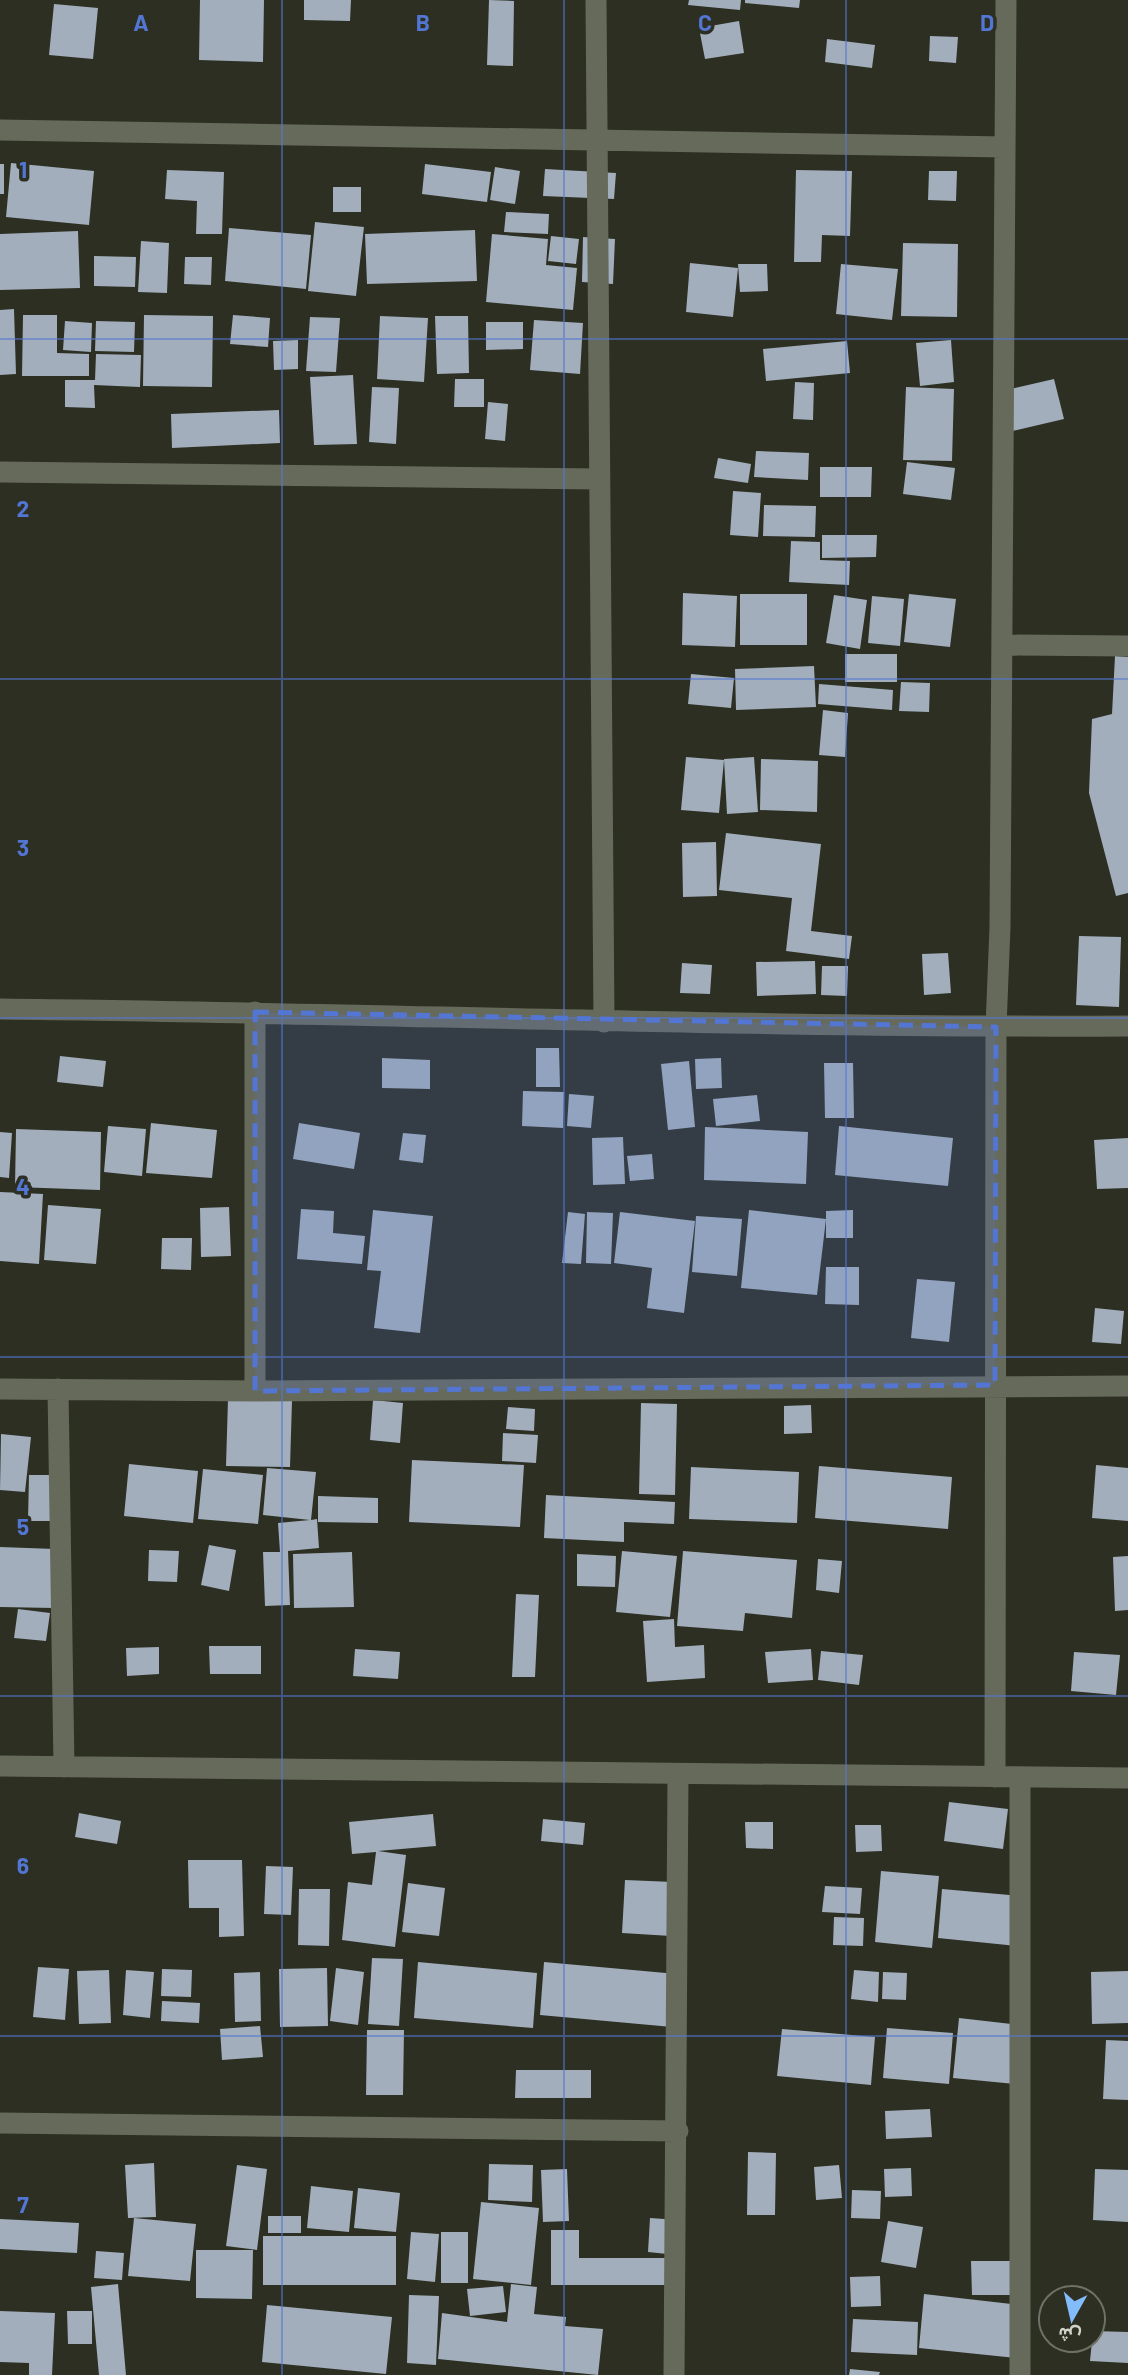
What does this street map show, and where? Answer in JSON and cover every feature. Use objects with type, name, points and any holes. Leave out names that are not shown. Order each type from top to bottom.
[{"type":"street","points":[[596,0],[604,1022]]},
{"type":"street","points":[[995,1777],[996,1027],[1000,927],[1006,0]]},
{"type":"street","points":[[0,130],[1005,148]]},
{"type":"street","points":[[0,472],[599,478]]},
{"type":"street","points":[[1002,645],[1128,646]]},
{"type":"street","points":[[0,1009],[255,1012],[604,1022],[1128,1026]]},
{"type":"street","points":[[255,1012],[255,1391]]},
{"type":"street","points":[[0,1389],[255,1391],[1128,1386]]},
{"type":"street","points":[[58,1389],[64,1767]]},
{"type":"street","points":[[0,1766],[1128,1778]]},
{"type":"street","points":[[674,2375],[678,2131],[678,1774]]},
{"type":"street","points":[[1020,1777],[1020,2375]]},
{"type":"street","points":[[0,2123],[678,2131]]},
{"type":"highlighted area","points":[[255,1012],[996,1027],[995,1385],[255,1391]]},
{"type":"building","points":[[200,0],[264,0],[263,62],[199,60]]},
{"type":"building","points":[[304,0],[351,0],[350,21],[304,20]]},
{"type":"building","points":[[489,0],[514,1],[513,66],[487,65]]},
{"type":"building","points":[[689,0],[741,0],[740,10],[688,5]]},
{"type":"building","points":[[745,0],[800,0],[799,8],[745,3]]},
{"type":"building","points":[[54,4],[98,8],[93,59],[49,55]]},
{"type":"building","points":[[739,21],[744,53],[705,59],[699,28]]},
{"type":"building","points":[[930,36],[958,37],[956,63],[929,61]]},
{"type":"building","points":[[827,39],[875,45],[872,68],[825,62]]},
{"type":"building","points":[[11,163],[94,171],[89,225],[6,217]]},
{"type":"building","points":[[0,164],[4,164],[4,194],[0,194]]},
{"type":"building","points":[[425,164],[491,172],[487,202],[422,194]]},
{"type":"building","points":[[495,167],[520,171],[515,204],[490,200]]},
{"type":"building","points":[[545,169],[616,173],[614,199],[543,196]]},
{"type":"building","points":[[167,170],[224,172],[222,234],[196,234],[197,201],[165,199]]},
{"type":"building","points":[[796,170],[852,171],[850,236],[822,235],[821,262],[794,262]]},
{"type":"building","points":[[929,171],[957,171],[956,201],[928,200]]},
{"type":"building","points":[[333,187],[361,187],[361,212],[333,212]]},
{"type":"building","points":[[506,212],[549,214],[548,234],[504,232]]},
{"type":"building","points":[[315,222],[364,227],[356,296],[308,291]]},
{"type":"building","points":[[229,228],[311,235],[306,289],[225,281]]},
{"type":"building","points":[[475,230],[477,281],[367,284],[365,234]]},
{"type":"building","points":[[78,231],[80,288],[0,290],[0,234]]},
{"type":"building","points":[[492,234],[548,239],[546,265],[577,268],[573,310],[486,302]]},
{"type":"building","points":[[551,236],[579,239],[576,264],[548,261]]},
{"type":"building","points":[[583,237],[615,239],[613,284],[582,282]]},
{"type":"building","points":[[141,241],[169,243],[167,293],[138,292]]},
{"type":"building","points":[[903,243],[958,244],[957,317],[901,316]]},
{"type":"building","points":[[94,256],[136,257],[135,287],[94,286]]},
{"type":"building","points":[[185,257],[212,257],[211,285],[184,284]]},
{"type":"building","points":[[690,263],[738,268],[733,317],[686,312]]},
{"type":"building","points":[[738,264],[767,264],[768,291],[740,292]]},
{"type":"building","points":[[841,264],[898,269],[892,320],[836,314]]},
{"type":"building","points":[[14,309],[16,374],[0,375],[0,310]]},
{"type":"building","points":[[23,315],[57,315],[57,353],[89,354],[89,376],[22,376]]},
{"type":"building","points":[[144,315],[213,316],[212,387],[143,386]]},
{"type":"building","points":[[233,315],[270,318],[268,347],[230,344]]},
{"type":"building","points":[[380,316],[428,318],[424,382],[377,379]]},
{"type":"building","points":[[435,316],[468,316],[469,373],[437,374]]},
{"type":"building","points":[[310,317],[340,318],[336,372],[306,371]]},
{"type":"building","points":[[534,320],[583,323],[580,374],[530,370]]},
{"type":"building","points":[[65,321],[92,323],[91,352],[63,350]]},
{"type":"building","points":[[96,321],[135,322],[134,352],[95,351]]},
{"type":"building","points":[[486,322],[523,322],[523,349],[486,350]]},
{"type":"building","points":[[298,340],[298,369],[274,370],[273,341]]},
{"type":"building","points":[[951,340],[954,382],[920,386],[916,343]]},
{"type":"building","points":[[847,341],[850,373],[766,381],[763,349]]},
{"type":"building","points":[[96,354],[141,355],[140,387],[94,385],[95,408],[65,407],[65,380],[95,380]]},
{"type":"building","points":[[353,375],[357,444],[314,445],[310,377]]},
{"type":"building","points":[[455,379],[484,379],[484,407],[454,407]]},
{"type":"building","points":[[1054,379],[1064,419],[1008,432],[998,392]]},
{"type":"building","points":[[795,382],[814,383],[813,420],[793,419]]},
{"type":"building","points":[[372,387],[399,388],[396,444],[369,442]]},
{"type":"building","points":[[906,387],[954,389],[952,461],[903,460]]},
{"type":"building","points":[[488,402],[508,404],[505,441],[485,439]]},
{"type":"building","points":[[279,410],[280,443],[172,448],[171,414]]},
{"type":"building","points":[[756,451],[809,453],[808,480],[754,477]]},
{"type":"building","points":[[718,458],[751,464],[748,483],[714,478]]},
{"type":"building","points":[[907,462],[955,468],[951,500],[903,494]]},
{"type":"building","points":[[820,467],[872,467],[871,497],[820,497]]},
{"type":"building","points":[[733,491],[761,493],[758,537],[730,535]]},
{"type":"building","points":[[764,505],[816,506],[815,537],[763,536]]},
{"type":"building","points":[[822,535],[877,535],[876,557],[822,558]]},
{"type":"building","points":[[791,541],[820,542],[820,560],[850,561],[849,585],[789,582]]},
{"type":"building","points":[[683,593],[737,596],[735,647],[682,645]]},
{"type":"building","points":[[740,594],[807,594],[807,645],[740,645]]},
{"type":"building","points":[[909,594],[956,599],[950,647],[904,642]]},
{"type":"building","points":[[834,595],[867,600],[860,649],[826,643]]},
{"type":"building","points":[[872,596],[904,599],[900,646],[868,643]]},
{"type":"building","points":[[845,654],[897,654],[897,682],[845,682]]},
{"type":"building","points":[[1115,656],[1128,657],[1128,893],[1116,896],[1089,793],[1092,719],[1112,714]]},
{"type":"building","points":[[814,666],[816,707],[736,710],[735,669]]},
{"type":"building","points":[[691,674],[734,678],[731,708],[688,704]]},
{"type":"building","points":[[901,682],[930,683],[929,712],[899,711]]},
{"type":"building","points":[[819,684],[893,690],[892,710],[818,704]]},
{"type":"building","points":[[823,710],[848,713],[845,757],[819,755]]},
{"type":"building","points":[[686,757],[724,760],[719,813],[681,810]]},
{"type":"building","points":[[754,757],[758,812],[727,814],[724,759]]},
{"type":"building","points":[[761,759],[818,761],[817,812],[760,810]]},
{"type":"building","points":[[726,833],[821,844],[811,931],[852,936],[849,959],[786,951],[792,898],[719,890]]},
{"type":"building","points":[[716,842],[717,896],[683,897],[682,843]]},
{"type":"building","points":[[1079,936],[1121,937],[1119,1007],[1076,1005]]},
{"type":"building","points":[[948,953],[951,993],[924,995],[922,954]]},
{"type":"building","points":[[815,961],[816,994],[757,996],[756,962]]},
{"type":"building","points":[[682,963],[712,965],[710,994],[680,993]]},
{"type":"building","points":[[822,966],[848,966],[847,996],[821,995]]},
{"type":"building","points":[[536,1048],[559,1048],[560,1087],[536,1087]]},
{"type":"building","points":[[60,1056],[106,1061],[103,1087],[57,1082]]},
{"type":"building","points":[[382,1058],[430,1060],[430,1089],[382,1088]]},
{"type":"building","points":[[721,1058],[722,1088],[696,1089],[695,1059]]},
{"type":"building","points":[[689,1061],[695,1127],[668,1130],[661,1064]]},
{"type":"building","points":[[824,1063],[853,1063],[854,1118],[825,1118]]},
{"type":"building","points":[[523,1091],[564,1092],[563,1128],[522,1126]]},
{"type":"building","points":[[569,1094],[594,1096],[591,1128],[567,1126]]},
{"type":"building","points":[[757,1095],[760,1121],[716,1126],[713,1099]]},
{"type":"building","points":[[151,1123],[217,1130],[212,1178],[146,1173]]},
{"type":"building","points":[[299,1123],[360,1133],[354,1169],[293,1159]]},
{"type":"building","points":[[108,1126],[146,1129],[142,1176],[104,1172]]},
{"type":"building","points":[[839,1126],[953,1138],[948,1186],[835,1175]]},
{"type":"building","points":[[705,1127],[808,1132],[806,1184],[704,1180]]},
{"type":"building","points":[[16,1129],[101,1132],[100,1190],[15,1187]]},
{"type":"building","points":[[0,1132],[12,1133],[9,1178],[0,1177]]},
{"type":"building","points":[[403,1133],[426,1135],[423,1163],[399,1160]]},
{"type":"building","points":[[623,1137],[625,1184],[593,1185],[592,1138]]},
{"type":"building","points":[[1128,1138],[1128,1188],[1097,1189],[1094,1140]]},
{"type":"building","points":[[652,1154],[654,1179],[630,1181],[627,1156]]},
{"type":"building","points":[[0,1192],[43,1194],[39,1264],[0,1261]]},
{"type":"building","points":[[48,1205],[101,1209],[96,1264],[44,1260]]},
{"type":"building","points":[[229,1207],[231,1256],[201,1257],[200,1208]]},
{"type":"building","points":[[301,1209],[334,1211],[333,1233],[365,1236],[362,1264],[297,1259]]},
{"type":"building","points":[[373,1210],[433,1216],[420,1333],[374,1328],[381,1271],[367,1270]]},
{"type":"building","points":[[749,1210],[826,1219],[817,1295],[741,1288]]},
{"type":"building","points":[[853,1210],[853,1238],[826,1238],[826,1211]]},
{"type":"building","points":[[568,1212],[585,1214],[581,1264],[562,1263]]},
{"type":"building","points":[[587,1212],[613,1213],[611,1264],[586,1263]]},
{"type":"building","points":[[620,1212],[695,1221],[684,1313],[647,1308],[652,1268],[614,1263]]},
{"type":"building","points":[[696,1216],[742,1219],[737,1276],[692,1272]]},
{"type":"building","points":[[162,1238],[192,1238],[191,1270],[161,1269]]},
{"type":"building","points":[[826,1267],[859,1267],[859,1305],[825,1304]]},
{"type":"building","points":[[917,1279],[955,1282],[949,1342],[911,1338]]},
{"type":"building","points":[[1095,1308],[1124,1311],[1121,1344],[1092,1342]]},
{"type":"building","points":[[228,1399],[292,1401],[290,1467],[226,1466]]},
{"type":"building","points":[[373,1400],[403,1403],[400,1443],[370,1440]]},
{"type":"building","points":[[641,1403],[677,1404],[675,1495],[639,1494]]},
{"type":"building","points":[[811,1405],[812,1433],[784,1434],[784,1406]]},
{"type":"building","points":[[508,1407],[535,1409],[534,1431],[506,1429]]},
{"type":"building","points":[[503,1433],[538,1435],[536,1463],[502,1461]]},
{"type":"building","points":[[1,1434],[31,1437],[25,1492],[0,1490]]},
{"type":"building","points":[[412,1460],[524,1465],[520,1527],[409,1522]]},
{"type":"building","points":[[129,1464],[198,1471],[193,1523],[124,1516]]},
{"type":"building","points":[[1096,1465],[1128,1468],[1128,1521],[1092,1518]]},
{"type":"building","points":[[819,1466],[952,1477],[948,1529],[815,1518]]},
{"type":"building","points":[[691,1467],[799,1472],[797,1523],[689,1519]]},
{"type":"building","points":[[267,1468],[316,1472],[311,1520],[317,1519],[319,1548],[288,1551],[290,1605],[265,1606],[263,1552],[280,1552],[278,1523],[310,1520],[263,1515]]},
{"type":"building","points":[[203,1469],[263,1475],[258,1524],[198,1519]]},
{"type":"building","points":[[29,1475],[54,1475],[53,1521],[28,1521]]},
{"type":"building","points":[[546,1495],[675,1502],[674,1524],[624,1522],[624,1542],[544,1538]]},
{"type":"building","points":[[318,1496],[378,1498],[378,1523],[318,1522]]},
{"type":"building","points":[[209,1545],[236,1550],[229,1591],[201,1585]]},
{"type":"building","points":[[0,1547],[55,1549],[54,1608],[0,1607]]},
{"type":"building","points":[[149,1550],[179,1551],[177,1582],[148,1581]]},
{"type":"building","points":[[622,1551],[677,1556],[670,1617],[616,1612]]},
{"type":"building","points":[[683,1551],[797,1560],[792,1618],[745,1613],[743,1631],[677,1626]]},
{"type":"building","points":[[352,1552],[354,1607],[294,1608],[293,1554]]},
{"type":"building","points":[[577,1554],[616,1556],[615,1587],[577,1586]]},
{"type":"building","points":[[1128,1556],[1128,1610],[1115,1611],[1113,1557]]},
{"type":"building","points":[[818,1559],[842,1561],[839,1593],[816,1590]]},
{"type":"building","points":[[516,1594],[539,1595],[535,1677],[512,1677]]},
{"type":"building","points":[[18,1609],[50,1613],[46,1641],[14,1638]]},
{"type":"building","points":[[674,1619],[675,1647],[704,1645],[705,1678],[647,1682],[643,1621]]},
{"type":"building","points":[[209,1646],[261,1646],[261,1674],[210,1674]]},
{"type":"building","points":[[159,1647],[159,1674],[127,1676],[126,1648]]},
{"type":"building","points":[[355,1649],[400,1652],[398,1679],[353,1676]]},
{"type":"building","points":[[811,1649],[813,1680],[768,1683],[765,1652]]},
{"type":"building","points":[[821,1651],[863,1655],[859,1685],[818,1680]]},
{"type":"building","points":[[1074,1652],[1120,1655],[1116,1695],[1071,1691]]},
{"type":"building","points":[[949,1802],[1008,1809],[1003,1849],[944,1841]]},
{"type":"building","points":[[79,1813],[121,1821],[117,1844],[75,1837]]},
{"type":"building","points":[[433,1814],[436,1846],[378,1851],[406,1855],[395,1947],[342,1940],[348,1882],[372,1885],[376,1852],[352,1854],[349,1822]]},
{"type":"building","points":[[543,1819],[585,1823],[583,1845],[541,1841]]},
{"type":"building","points":[[745,1822],[773,1822],[773,1849],[746,1848]]},
{"type":"building","points":[[855,1825],[881,1825],[882,1851],[856,1852]]},
{"type":"building","points":[[188,1860],[242,1860],[244,1936],[219,1937],[219,1908],[189,1908]]},
{"type":"building","points":[[266,1866],[293,1867],[291,1915],[264,1914]]},
{"type":"building","points":[[881,1871],[939,1876],[932,1948],[875,1942]]},
{"type":"building","points":[[625,1880],[673,1882],[671,1936],[622,1933]]},
{"type":"building","points":[[408,1883],[445,1888],[439,1936],[402,1932]]},
{"type":"building","points":[[825,1886],[862,1888],[860,1914],[822,1912]]},
{"type":"building","points":[[299,1889],[330,1889],[329,1946],[298,1945]]},
{"type":"building","points":[[942,1889],[1022,1896],[1017,1946],[938,1938]]},
{"type":"building","points":[[834,1917],[864,1918],[863,1946],[833,1945]]},
{"type":"building","points":[[372,1958],[403,1959],[399,2026],[368,2024]]},
{"type":"building","points":[[418,1962],[537,1973],[533,2028],[414,2018]]},
{"type":"building","points":[[544,1962],[677,1974],[672,2027],[540,2015]]},
{"type":"building","points":[[38,1967],[69,1969],[65,2020],[33,2017]]},
{"type":"building","points":[[327,1968],[328,2026],[280,2027],[279,1969]]},
{"type":"building","points":[[336,1968],[364,1972],[358,2025],[330,2021]]},
{"type":"building","points":[[162,1969],[192,1970],[191,1997],[161,1996]]},
{"type":"building","points":[[109,1970],[111,2023],[79,2024],[77,1971]]},
{"type":"building","points":[[126,1970],[154,1972],[150,2018],[123,2015]]},
{"type":"building","points":[[854,1970],[879,1972],[878,2002],[851,1999]]},
{"type":"building","points":[[1128,1971],[1128,2023],[1092,2024],[1091,1972]]},
{"type":"building","points":[[260,1972],[261,2021],[235,2022],[234,1973]]},
{"type":"building","points":[[883,1972],[907,1973],[906,2000],[882,1999]]},
{"type":"building","points":[[162,2001],[200,2003],[199,2023],[161,2021]]},
{"type":"building","points":[[959,2018],[1021,2025],[1015,2084],[953,2078]]},
{"type":"building","points":[[260,2026],[263,2057],[222,2060],[220,2029]]},
{"type":"building","points":[[887,2028],[953,2033],[949,2084],[883,2078]]},
{"type":"building","points":[[782,2029],[875,2037],[871,2085],[777,2076]]},
{"type":"building","points":[[367,2030],[404,2030],[403,2095],[366,2095]]},
{"type":"building","points":[[1106,2040],[1128,2041],[1128,2100],[1103,2099]]},
{"type":"building","points":[[516,2070],[591,2070],[591,2098],[515,2098]]},
{"type":"building","points":[[930,2109],[932,2137],[886,2139],[885,2111]]},
{"type":"building","points":[[748,2152],[776,2153],[775,2215],[747,2215]]},
{"type":"building","points":[[154,2163],[156,2217],[128,2218],[125,2165]]},
{"type":"building","points":[[489,2164],[533,2165],[532,2202],[488,2200]]},
{"type":"building","points":[[237,2165],[267,2169],[257,2250],[226,2246]]},
{"type":"building","points":[[839,2165],[842,2198],[816,2200],[814,2167]]},
{"type":"building","points":[[911,2168],[912,2196],[885,2197],[884,2169]]},
{"type":"building","points":[[567,2169],[569,2221],[543,2222],[541,2170]]},
{"type":"building","points":[[1095,2169],[1128,2170],[1128,2222],[1093,2220]]},
{"type":"building","points":[[311,2186],[353,2191],[349,2232],[307,2228]]},
{"type":"building","points":[[358,2188],[400,2193],[396,2232],[354,2228]]},
{"type":"building","points":[[852,2190],[881,2191],[880,2219],[851,2218]]},
{"type":"building","points":[[481,2202],[539,2208],[531,2285],[473,2279]]},
{"type":"building","points":[[268,2216],[301,2216],[301,2233],[268,2233]]},
{"type":"building","points":[[134,2218],[196,2224],[190,2281],[128,2276]]},
{"type":"building","points":[[650,2218],[679,2220],[677,2255],[648,2252]]},
{"type":"building","points":[[0,2219],[79,2223],[77,2253],[0,2249]]},
{"type":"building","points":[[888,2221],[923,2227],[916,2268],[881,2262]]},
{"type":"building","points":[[551,2230],[579,2230],[579,2258],[675,2258],[675,2285],[551,2285]]},
{"type":"building","points":[[411,2232],[439,2234],[435,2282],[407,2279]]},
{"type":"building","points":[[441,2232],[468,2232],[468,2283],[441,2283]]},
{"type":"building","points":[[263,2236],[396,2236],[396,2285],[263,2285]]},
{"type":"building","points":[[196,2250],[253,2250],[252,2299],[196,2298]]},
{"type":"building","points":[[96,2251],[124,2253],[122,2280],[94,2278]]},
{"type":"building","points":[[971,2261],[1021,2261],[1021,2295],[972,2295]]},
{"type":"building","points":[[880,2276],[881,2306],[851,2307],[850,2277]]},
{"type":"building","points":[[118,2284],[126,2375],[99,2375],[91,2287]]},
{"type":"building","points":[[511,2284],[537,2287],[534,2314],[566,2317],[565,2326],[603,2329],[598,2375],[438,2359],[442,2313],[507,2322]]},
{"type":"building","points":[[503,2286],[506,2312],[470,2316],[467,2289]]},
{"type":"building","points":[[924,2294],[1021,2305],[1016,2358],[919,2348]]},
{"type":"building","points":[[409,2295],[439,2296],[436,2365],[407,2363]]},
{"type":"building","points":[[267,2305],[392,2317],[386,2374],[262,2362]]},
{"type":"building","points":[[0,2311],[55,2313],[52,2375],[29,2375],[29,2363],[0,2362]]},
{"type":"building","points":[[67,2311],[92,2311],[92,2344],[68,2344]]},
{"type":"building","points":[[853,2319],[918,2322],[917,2355],[851,2352]]},
{"type":"building","points":[[1107,2331],[1128,2332],[1128,2363],[1090,2361],[1091,2354],[1107,2354]]},
{"type":"building","points":[[850,2369],[880,2372],[879,2375],[849,2375]]}]
